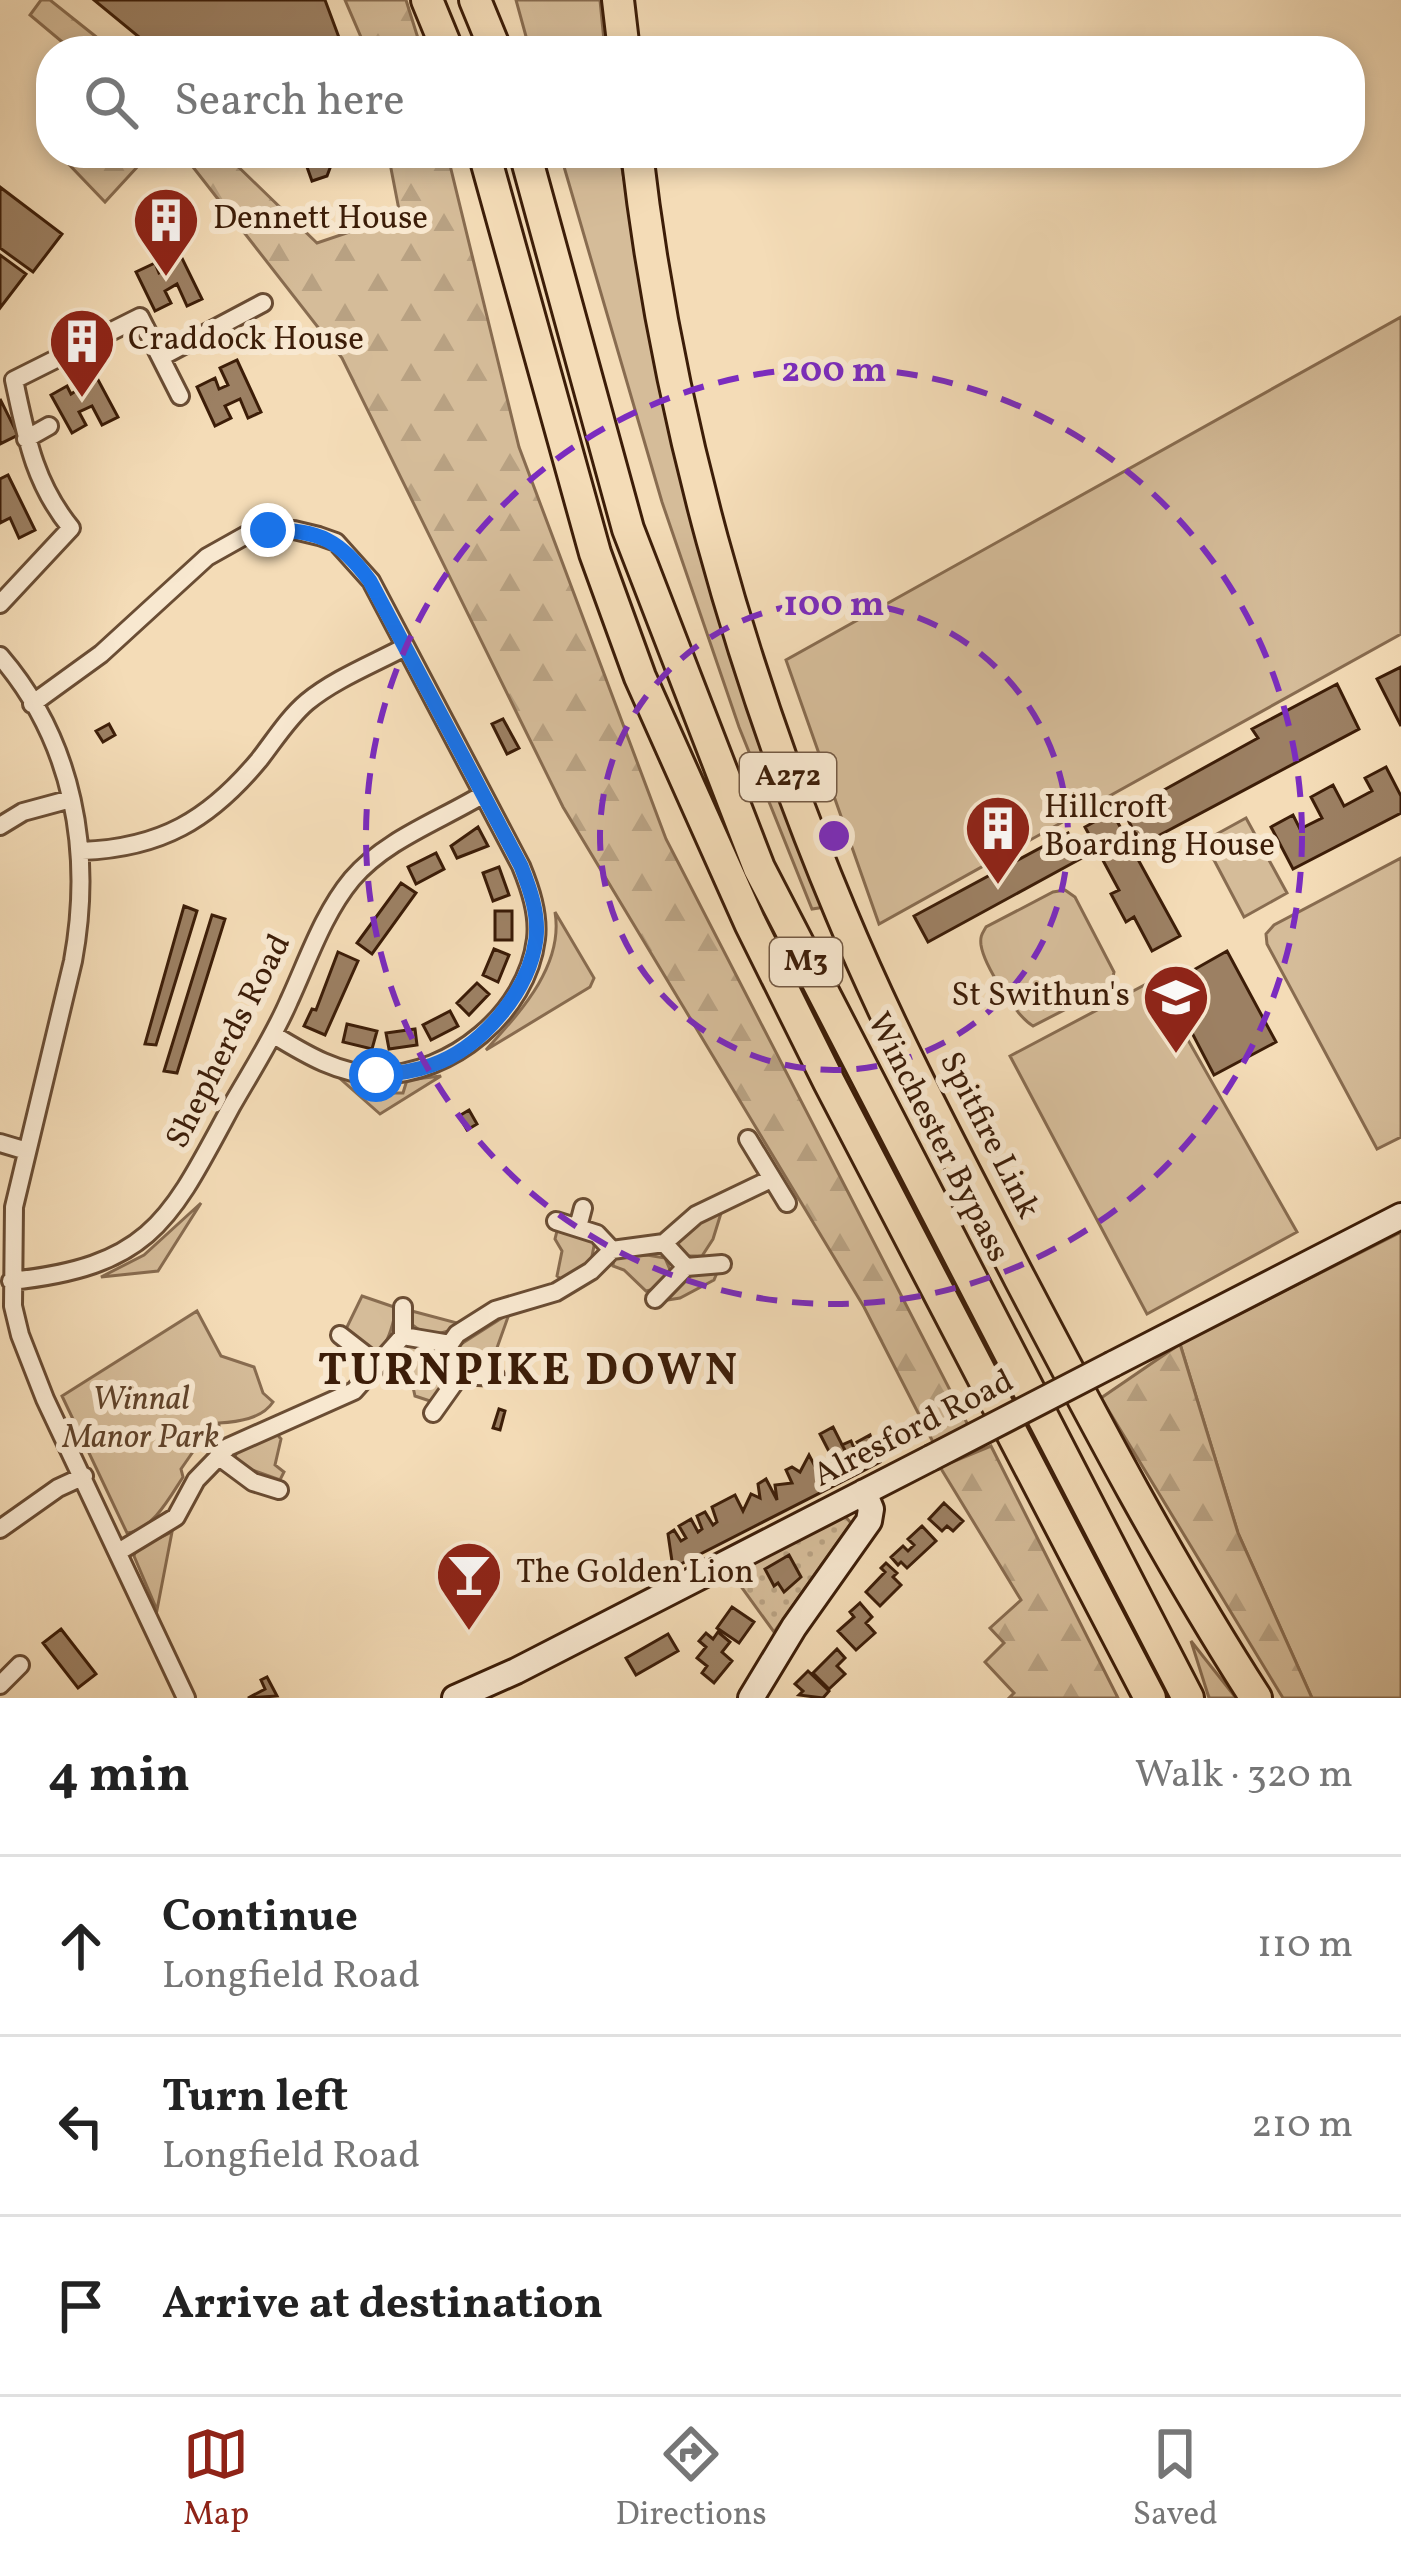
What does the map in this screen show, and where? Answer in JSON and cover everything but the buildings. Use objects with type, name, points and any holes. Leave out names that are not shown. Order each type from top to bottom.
[{"type":"highway","points":[[427,0],[444,36]]},
{"type":"highway","points":[[439,0],[447,36]]},
{"type":"highway","points":[[476,0],[492,36]]},
{"type":"highway","points":[[488,0],[495,36]]},
{"type":"highway","points":[[617,0],[622,36]]},
{"type":"highway","name":"Winchester Bypass","points":[[488,168],[595,554],[640,677],[770,963],[1150,1698]]},
{"type":"highway","name":"Winchester Bypass","points":[[529,168],[628,530],[759,868],[1188,1698]]},
{"type":"highway","name":"Spitfire Link","points":[[639,168],[673,375],[700,486],[730,601],[820,861],[883,1006],[1111,1455],[1256,1698]]},
{"type":"main road","name":"Alresford Road","points":[[455,1698],[1401,1216]]},
{"type":"main road","points":[[751,1698],[794,1627],[869,1521],[871,1510],[864,1492]]},
{"type":"street","points":[[163,356],[263,303]]},
{"type":"street","points":[[0,604],[70,528],[40,484],[14,380],[140,317],[180,396]]},
{"type":"street","points":[[26,439],[49,426]]},
{"type":"street","points":[[32,704],[115,643],[228,542],[268,530],[307,532],[336,542],[370,581],[521,866],[536,915],[536,938],[524,977],[492,1024],[437,1064],[376,1075],[326,1063],[274,1035]]},
{"type":"street","points":[[82,851],[143,843],[203,816],[245,776],[303,706],[405,647]]},
{"type":"street","points":[[0,656],[51,740],[82,851],[80,925],[14,1207],[11,1281],[20,1335],[45,1399],[187,1698]]},
{"type":"street","name":"Shepherds Road","points":[[11,1281],[87,1268],[125,1250],[158,1225],[188,1188],[274,1035],[320,934],[353,878],[388,848],[482,795]]},
{"type":"street","points":[[0,826],[23,812],[71,800]]},
{"type":"street","points":[[748,1139],[787,1203]]},
{"type":"street","points":[[0,1143],[27,1151]]},
{"type":"street","points":[[460,1375],[449,1355],[457,1334],[495,1310],[536,1300],[574,1282],[612,1250],[664,1243],[697,1215],[771,1178]]},
{"type":"street","points":[[578,1227],[584,1208]]},
{"type":"street","points":[[556,1221],[597,1234],[612,1250]]},
{"type":"street","points":[[664,1243],[686,1267]]},
{"type":"street","points":[[655,1299],[686,1267],[722,1264]]},
{"type":"street","points":[[120,1551],[176,1516],[196,1480],[218,1456],[346,1396],[403,1336],[403,1307]]},
{"type":"street","points":[[340,1335],[376,1363]]},
{"type":"street","points":[[403,1336],[450,1345]]},
{"type":"street","points":[[460,1375],[496,1377]]},
{"type":"street","points":[[433,1413],[460,1375]]},
{"type":"street","points":[[218,1456],[253,1482],[279,1490]]},
{"type":"street","points":[[0,1529],[58,1488],[84,1476]]},
{"type":"street","points":[[253,1482],[255,1503]]},
{"type":"street","points":[[2,1680],[20,1665]]},
{"type":"green space","points":[[41,0],[50,0],[95,36],[55,36],[30,15]]},
{"type":"green space","points":[[345,0],[406,0],[417,36],[361,36]]},
{"type":"green space","points":[[516,0],[600,0],[604,36],[526,36]]},
{"type":"green space","points":[[72,168],[136,168],[105,202]]},
{"type":"green space","points":[[194,168],[240,168],[317,243],[400,215],[391,168],[451,168],[519,447],[666,839],[968,1425],[933,1442],[864,1307],[563,807],[342,358]]},
{"type":"green space","points":[[564,168],[622,168],[669,414],[763,743],[825,907],[812,909],[739,727],[662,502]]},
{"type":"green space","points":[[1401,317],[1401,634],[879,924],[786,660]]},
{"type":"green space","points":[[1246,818],[1287,893],[1244,917],[1204,841]]},
{"type":"green space","points":[[1401,858],[1401,1137],[1377,1149],[1267,944],[1266,934],[1274,925]]},
{"type":"green space","points":[[1065,890],[1075,897],[1114,972],[1111,986],[1033,1026],[994,977],[981,937],[986,927]]},
{"type":"green space","points":[[555,912],[594,978],[590,987],[486,1050],[525,1004],[546,969],[556,932]]},
{"type":"green space","points":[[1154,980],[1297,1232],[1147,1314],[1010,1056]]},
{"type":"green space","points":[[336,1075],[362,1079],[361,1093],[403,1093],[407,1080],[441,1076],[380,1114]]},
{"type":"green space","points":[[201,1203],[158,1271],[101,1277],[144,1255]]},
{"type":"green space","points":[[722,1210],[702,1256],[686,1256],[675,1240],[682,1228]]},
{"type":"green space","points":[[558,1227],[595,1241],[591,1261],[563,1281],[557,1276],[562,1251],[555,1239]]},
{"type":"green space","points":[[1401,1232],[1401,1698],[1312,1698],[1238,1533],[1180,1344]]},
{"type":"green space","points":[[614,1256],[665,1258],[671,1272],[655,1289],[646,1291],[613,1266]]},
{"type":"green space","points":[[719,1268],[714,1280],[680,1298],[661,1301],[687,1278]]},
{"type":"green space","points":[[362,1296],[397,1308],[387,1340],[373,1354],[345,1331]]},
{"type":"green space","points":[[408,1310],[461,1324],[446,1332],[426,1333],[407,1319]]},
{"type":"green space","name":"Winnal Manor Park","points":[[197,1311],[221,1356],[254,1367],[263,1393],[273,1402],[256,1416],[219,1423],[219,1430],[197,1446],[181,1469],[183,1477],[160,1512],[127,1533],[62,1396]]},
{"type":"green space","points":[[505,1316],[493,1359],[483,1371],[473,1372],[460,1358],[458,1346]]},
{"type":"green space","points":[[402,1342],[441,1351],[454,1378],[430,1401],[415,1396],[411,1378],[394,1375],[359,1391]]},
{"type":"green space","points":[[1180,1344],[1238,1533],[1312,1698],[1283,1698],[1101,1398]]},
{"type":"green space","points":[[275,1432],[281,1439],[275,1465],[284,1472],[280,1480],[238,1465],[237,1451]]},
{"type":"green space","points":[[991,1446],[1118,1698],[1009,1698],[1014,1693],[985,1662],[1004,1643],[990,1628],[1021,1600],[940,1467]]},
{"type":"green space","points":[[844,1515],[851,1523],[774,1632],[732,1574]]},
{"type":"green space","points":[[172,1532],[157,1610],[134,1556],[136,1549]]},
{"type":"green space","points":[[1191,1641],[1236,1698],[1209,1698]]},
{"type":"place","name":"Dennett House","points":[[166,279]]},
{"type":"place","name":"Craddock House","points":[[82,400]]},
{"type":"place","name":"Hillcroft Boarding House","points":[[998,887]]},
{"type":"place","name":"St Swithun's","points":[[1176,1056]]},
{"type":"place","name":"The Golden Lion","points":[[469,1633]]},
{"type":"district","name":"TURNPIKE DOWN","points":[[529,1372]]},
{"type":"route","points":[[268,530],[307,532],[336,542],[370,581],[521,866],[536,915],[536,938],[524,977],[492,1024],[437,1064],[376,1075]]}]
